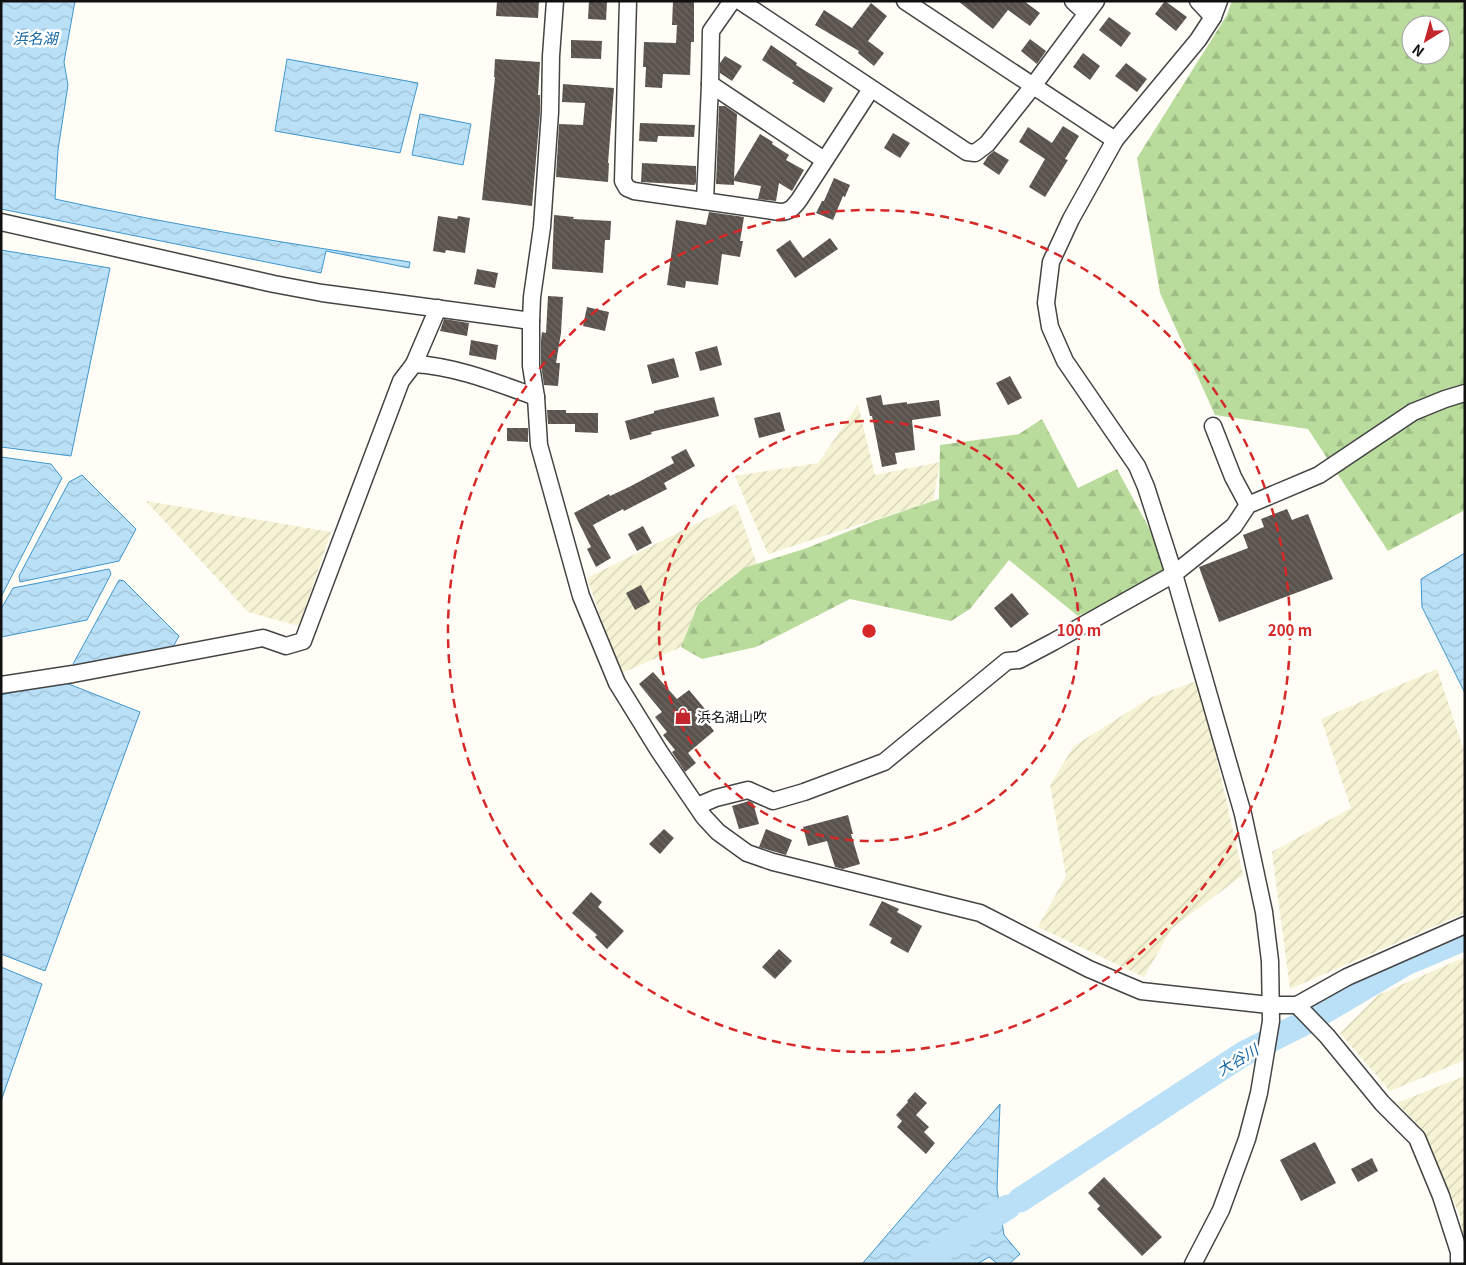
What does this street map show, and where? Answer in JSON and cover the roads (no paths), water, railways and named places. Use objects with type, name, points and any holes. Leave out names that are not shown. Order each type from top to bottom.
[{"type":"street","points":[[555,1],[551,56],[550,112],[542,218],[532,297],[531,321],[531,366],[536,397],[539,445],[581,596],[617,682],[659,751],[697,806],[718,832],[747,853],[773,862],[980,913],[1089,969],[1141,991],[1269,1005],[1297,1005],[1347,977],[1465,925]]},
{"type":"street","points":[[628,1],[623,181],[628,188],[634,191],[787,212],[799,200],[871,89]]},
{"type":"street","points":[[705,201],[710,84],[710,31],[732,1]]},
{"type":"street","points":[[740,1],[871,89],[971,153],[987,144],[1033,86],[1091,7],[1073,1]]},
{"type":"street","points":[[905,1],[1115,140]]},
{"type":"street","points":[[1198,1],[1213,17]]},
{"type":"street","points":[[1193,1264],[1222,1210],[1247,1139],[1265,1061],[1270,1020],[1270,961],[1264,912],[1245,823],[1174,574],[1146,486],[1137,466],[1065,361],[1050,327],[1046,303],[1051,262],[1071,219],[1115,140],[1198,40],[1213,17],[1219,1]]},
{"type":"street","points":[[710,84],[824,160]]},
{"type":"street","points":[[1,222],[274,284],[531,321]]},
{"type":"street","points":[[1,685],[73,674],[263,638],[286,646],[303,642],[401,381],[414,364],[438,308]]},
{"type":"street","points":[[414,364],[428,365],[488,380],[536,397]]},
{"type":"street","points":[[697,806],[716,798],[748,790],[773,801],[804,792],[884,762],[1007,661],[1019,660],[1036,651],[1174,574],[1192,562],[1234,526],[1248,505],[1319,475],[1413,412],[1465,393]]},
{"type":"street","points":[[1212,426],[1233,477],[1248,505]]},
{"type":"street","points":[[1297,1005],[1327,1036],[1382,1102],[1417,1138],[1441,1196],[1459,1252],[1459,1264]]},
{"type":"water","name":"浜名湖","points":[[1,1],[75,1],[64,62],[68,85],[58,150],[55,199],[232,233],[410,262],[409,268],[326,251],[321,273],[1,209]]},
{"type":"water","points":[[287,59],[418,83],[400,153],[275,131]]},
{"type":"water","points":[[420,114],[471,124],[463,165],[412,155]]},
{"type":"water","points":[[1,250],[110,268],[71,456],[1,447]]},
{"type":"water","points":[[1,457],[51,464],[62,478],[1,597]]},
{"type":"water","points":[[82,475],[136,529],[119,561],[20,582],[19,576],[69,482]]},
{"type":"water","points":[[1465,553],[1465,693],[1422,607],[1421,579]]},
{"type":"water","points":[[109,569],[111,574],[87,620],[1,637],[1,609],[13,588]]},
{"type":"water","points":[[119,580],[124,581],[179,636],[173,647],[76,667],[73,664]]},
{"type":"water","points":[[61,681],[140,712],[45,971],[1,954],[1,695]]},
{"type":"water","points":[[1,967],[42,984],[1,1101]]},
{"type":"water","points":[[1000,1104],[997,1189],[1004,1235],[1020,1254],[1009,1264],[998,1264],[989,1257],[977,1264],[862,1264]]},
{"type":"waterway","name":"大谷川","points":[[1020,1200],[1243,1054],[1308,1021],[1406,963],[1465,938]]},
{"type":"waterway","name":"大谷川","points":[[920,1264],[1008,1207]]},
{"type":"place","name":"浜名湖山吹","points":[[683,716]]}]
